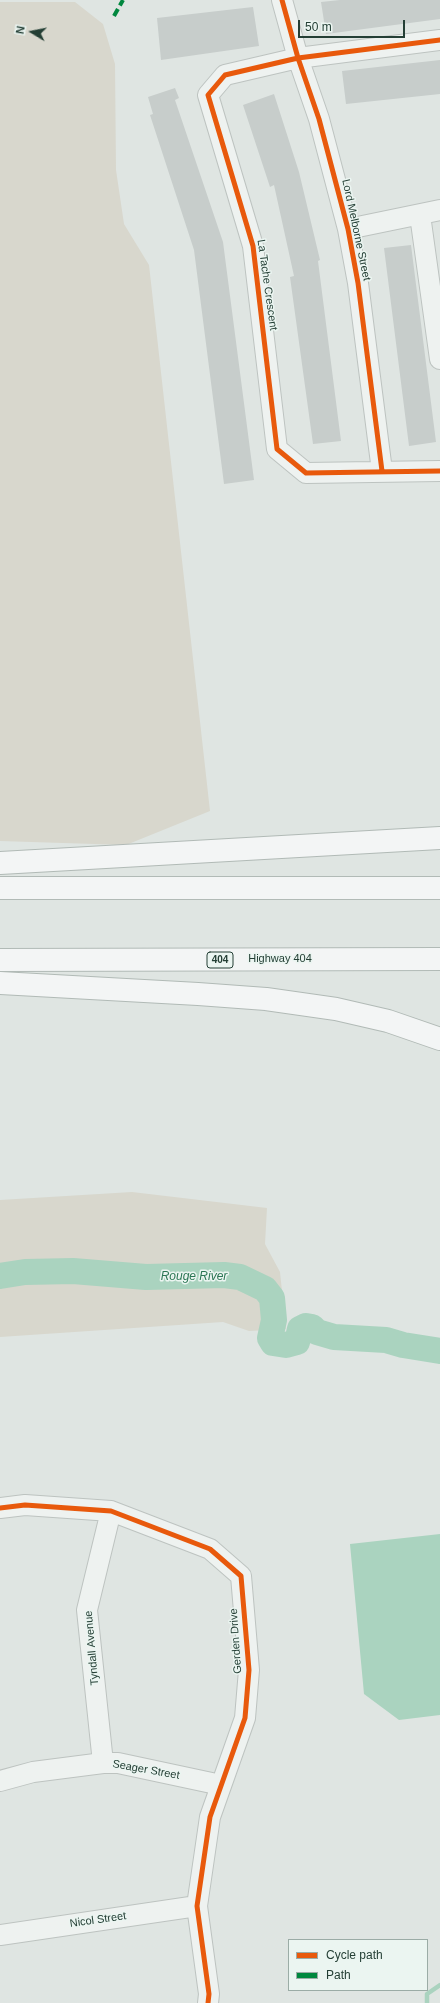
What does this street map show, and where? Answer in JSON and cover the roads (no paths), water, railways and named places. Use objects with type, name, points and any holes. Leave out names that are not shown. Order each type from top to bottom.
[{"type":"highway","points":[[0,863],[440,838]]},
{"type":"highway","points":[[0,888],[440,888]]},
{"type":"highway","name":"Highway 404","points":[[0,960],[440,959]]},
{"type":"highway","points":[[0,983],[190,993],[266,999],[336,1009],[388,1021],[440,1039]]},
{"type":"street","name":"Lord Melborne Street","points":[[282,0],[298,58],[319,119],[348,229],[358,283],[382,471]]},
{"type":"street","points":[[298,58],[440,40]]},
{"type":"street","name":"La Tache Crescent","points":[[298,58],[224,75],[208,95],[253,246],[277,449],[306,473],[382,471]]},
{"type":"street","points":[[348,229],[440,210]]},
{"type":"street","points":[[420,215],[440,359]]},
{"type":"street","points":[[382,471],[440,471]]},
{"type":"street","name":"Gerden Drive","points":[[0,1508],[25,1505],[111,1511],[210,1549],[241,1576],[249,1670],[245,1718],[210,1817],[197,1906],[209,1994],[208,2003]]},
{"type":"street","name":"Tyndall Avenue","points":[[104,1763],[87,1610],[111,1511]]},
{"type":"street","name":"Seager Street","points":[[0,1781],[33,1772],[104,1763],[118,1763],[221,1785]]},
{"type":"street","name":"Nicol Street","points":[[0,1935],[197,1906]]},
{"type":"waterway","name":"Rouge River","points":[[0,1276],[25,1272],[73,1271],[146,1277],[224,1275],[240,1277],[265,1289],[272,1298],[274,1320],[270,1338],[273,1343],[286,1345],[297,1342],[300,1329],[306,1326],[312,1327],[317,1332],[334,1337],[386,1340],[403,1345],[440,1351]]},
{"type":"waterway","points":[[427,2003],[427,1994],[440,1985]]}]
